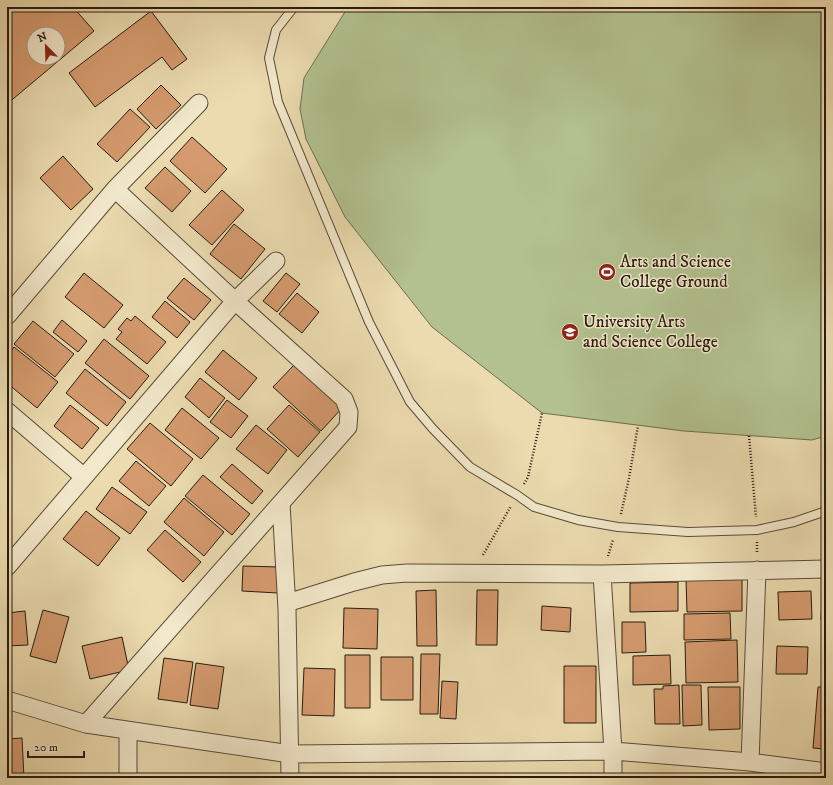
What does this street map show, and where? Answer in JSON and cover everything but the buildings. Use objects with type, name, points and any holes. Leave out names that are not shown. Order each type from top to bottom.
[{"type":"street","points":[[7,316],[115,189],[199,103]]},
{"type":"street","points":[[86,724],[348,428],[349,412],[344,399],[235,301],[115,189]]},
{"type":"street","points":[[7,567],[235,301],[276,260]]},
{"type":"street","points":[[7,411],[84,477]]},
{"type":"street","points":[[281,503],[287,603],[290,778]]},
{"type":"street","points":[[287,603],[354,582],[382,575],[407,573],[602,574],[826,569]]},
{"type":"street","points":[[750,762],[757,570]]},
{"type":"street","points":[[602,574],[614,778]]},
{"type":"street","points":[[7,700],[86,724],[290,754],[613,751],[750,762],[826,772]]},
{"type":"street","points":[[128,730],[128,778]]},
{"type":"lane","points":[[294,7],[276,30],[269,58],[278,102],[370,322],[410,402],[433,429],[470,467],[534,507],[578,520],[618,527],[688,532],[757,530],[794,522],[826,511]]},
{"type":"path","points":[[602,574],[618,527],[629,478],[638,426]]},
{"type":"path","points":[[749,436],[757,530],[757,570]]},
{"type":"green space","name":"Arts and Science College Ground","points":[[348,7],[826,7],[826,436],[812,440],[684,431],[542,413],[432,327],[345,217],[306,139],[300,109],[304,78]]},
{"type":"place","name":"Arts and Science College Ground","points":[[607,272]]},
{"type":"place","name":"University Arts and Science College","points":[[570,332]]}]
